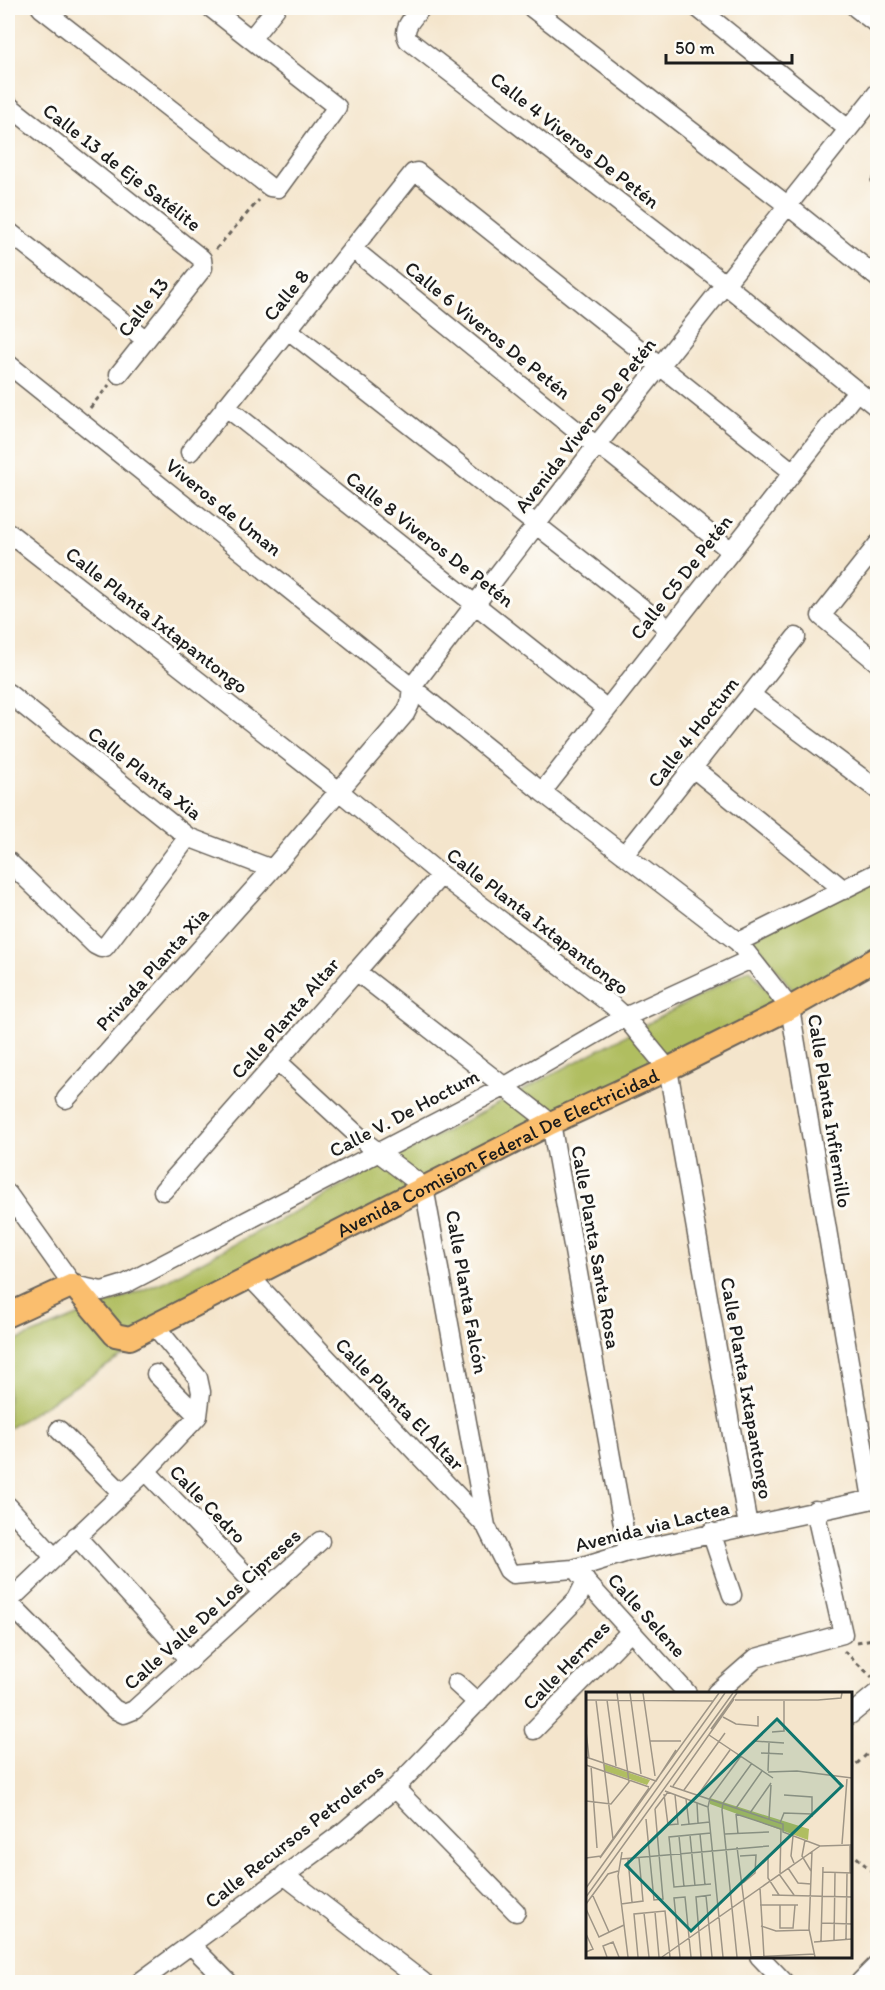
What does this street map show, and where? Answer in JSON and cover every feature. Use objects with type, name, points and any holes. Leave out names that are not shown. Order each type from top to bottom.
[{"type":"main road","name":"Avenida Comision Federal De Electricidad","points":[[73,1285],[115,1335],[130,1338],[551,1123],[668,1069],[790,1008],[878,958]]},
{"type":"main road","points":[[8,1315],[73,1285]]},
{"type":"street","points":[[41,8],[270,188],[278,188],[337,110],[336,104],[211,8]]},
{"type":"street","points":[[251,39],[276,8]]},
{"type":"street","name":"Calle 4 Viveros De Petén","points":[[421,8],[406,27],[405,36],[408,40],[725,284],[878,408]]},
{"type":"street","points":[[532,8],[878,278]]},
{"type":"street","points":[[698,8],[848,129]]},
{"type":"street","points":[[856,8],[878,25]]},
{"type":"street","name":"Avenida Viveros De Petén","points":[[339,791],[405,714],[410,704],[412,687],[535,525],[878,92]]},
{"type":"street","name":"Calle 13 de Eje Satélite","points":[[8,105],[202,259],[203,266]]},
{"type":"street","name":"Calle 8","points":[[189,452],[413,173],[421,174],[661,366]]},
{"type":"street","points":[[8,231],[146,340]]},
{"type":"street","name":"Calle 6 Viveros De Petén","points":[[353,249],[583,436],[731,550]]},
{"type":"street","name":"Calle 13","points":[[119,374],[203,266]]},
{"type":"street","points":[[287,329],[669,629]]},
{"type":"street","name":"Viveros de Uman","points":[[8,364],[412,687]]},
{"type":"street","points":[[661,366],[793,472]]},
{"type":"street","name":"Calle C5 De Petén","points":[[542,792],[857,392]]},
{"type":"street","name":"Calle 8 Viveros De Petén","points":[[225,406],[607,709]]},
{"type":"street","name":"Calle Planta Ixtapantongo","points":[[8,532],[339,791],[441,875],[625,1017],[668,1069],[748,1526]]},
{"type":"street","points":[[878,544],[822,613],[822,619],[878,663]]},
{"type":"street","name":"Calle 4 Hoctum","points":[[624,855],[796,638]]},
{"type":"street","name":"Calle Planta Infiernillo","points":[[412,687],[542,792],[738,942],[790,1008],[875,1498]]},
{"type":"street","name":"Calle Planta Xia","points":[[8,693],[188,837],[272,869]]},
{"type":"street","points":[[751,695],[878,790]]},
{"type":"street","points":[[693,768],[844,890]]},
{"type":"street","points":[[272,869],[339,791]]},
{"type":"street","points":[[8,861],[100,948],[105,947],[188,837]]},
{"type":"street","name":"Privada Planta Xia","points":[[66,1099],[272,869]]},
{"type":"street","points":[[738,942],[878,872]]},
{"type":"street","name":"Calle Planta Altar","points":[[163,1191],[441,875]]},
{"type":"street","name":"Calle V. De Hoctum","points":[[73,1285],[102,1291],[125,1284],[504,1087],[625,1017],[751,958]]},
{"type":"street","points":[[356,971],[551,1123]]},
{"type":"street","points":[[277,1061],[366,1143],[424,1187]]},
{"type":"street","name":"Calle Planta Santa Rosa","points":[[551,1123],[628,1552]]},
{"type":"street","name":"Calle Planta Falcón","points":[[424,1187],[486,1526]]},
{"type":"street","points":[[8,1194],[73,1285]]},
{"type":"street","name":"Calle Planta El Altar","points":[[249,1276],[486,1526],[508,1570]]},
{"type":"street","points":[[8,1602],[146,1471],[198,1416],[201,1392],[198,1378],[155,1326]]},
{"type":"street","points":[[156,1374],[198,1416]]},
{"type":"street","points":[[60,1430],[122,1493]]},
{"type":"street","name":"Calle Cedro","points":[[146,1471],[263,1593]]},
{"type":"street","name":"Avenida via Lactea","points":[[508,1570],[513,1574],[580,1575],[628,1552],[875,1498]]},
{"type":"street","points":[[8,1506],[54,1557]]},
{"type":"street","points":[[717,1692],[756,1658],[845,1640],[814,1510]]},
{"type":"street","points":[[711,1533],[732,1595]]},
{"type":"street","points":[[76,1536],[190,1660]]},
{"type":"street","name":"Calle Valle De Los Cipreses","points":[[8,1602],[114,1709],[124,1714],[134,1710],[320,1541]]},
{"type":"street","name":"Calle Selene","points":[[580,1575],[686,1692]]},
{"type":"street","name":"Calle Recursos Petroleros","points":[[140,1983],[342,1833],[395,1788],[577,1599],[580,1575]]},
{"type":"street","name":"Calle Hermes","points":[[534,1730],[631,1631]]},
{"type":"street","points":[[456,1683],[478,1703]]},
{"type":"street","points":[[852,1713],[878,1692]]},
{"type":"street","points":[[395,1788],[516,1912]]},
{"type":"street","points":[[284,1875],[423,1983]]},
{"type":"street","points":[[191,1945],[228,1983]]},
{"type":"street","points":[[760,1957],[784,1983]]},
{"type":"street","points":[[860,1983],[878,1964]]},
{"type":"path","points":[[203,266],[270,188]]},
{"type":"path","points":[[80,421],[119,374]]},
{"type":"path","points":[[878,1638],[845,1640],[844,1653],[878,1682]]},
{"type":"path","points":[[852,1768],[878,1744]]},
{"type":"path","points":[[852,1853],[878,1877]]},
{"type":"green space","points":[[877,871],[877,949],[794,992],[753,938]]},
{"type":"green space","points":[[750,969],[784,1012],[204,1304],[8,1429],[8,1344],[165,1281]]},
{"type":"building","points":[[878,173],[878,205],[876,205],[871,180]]}]
